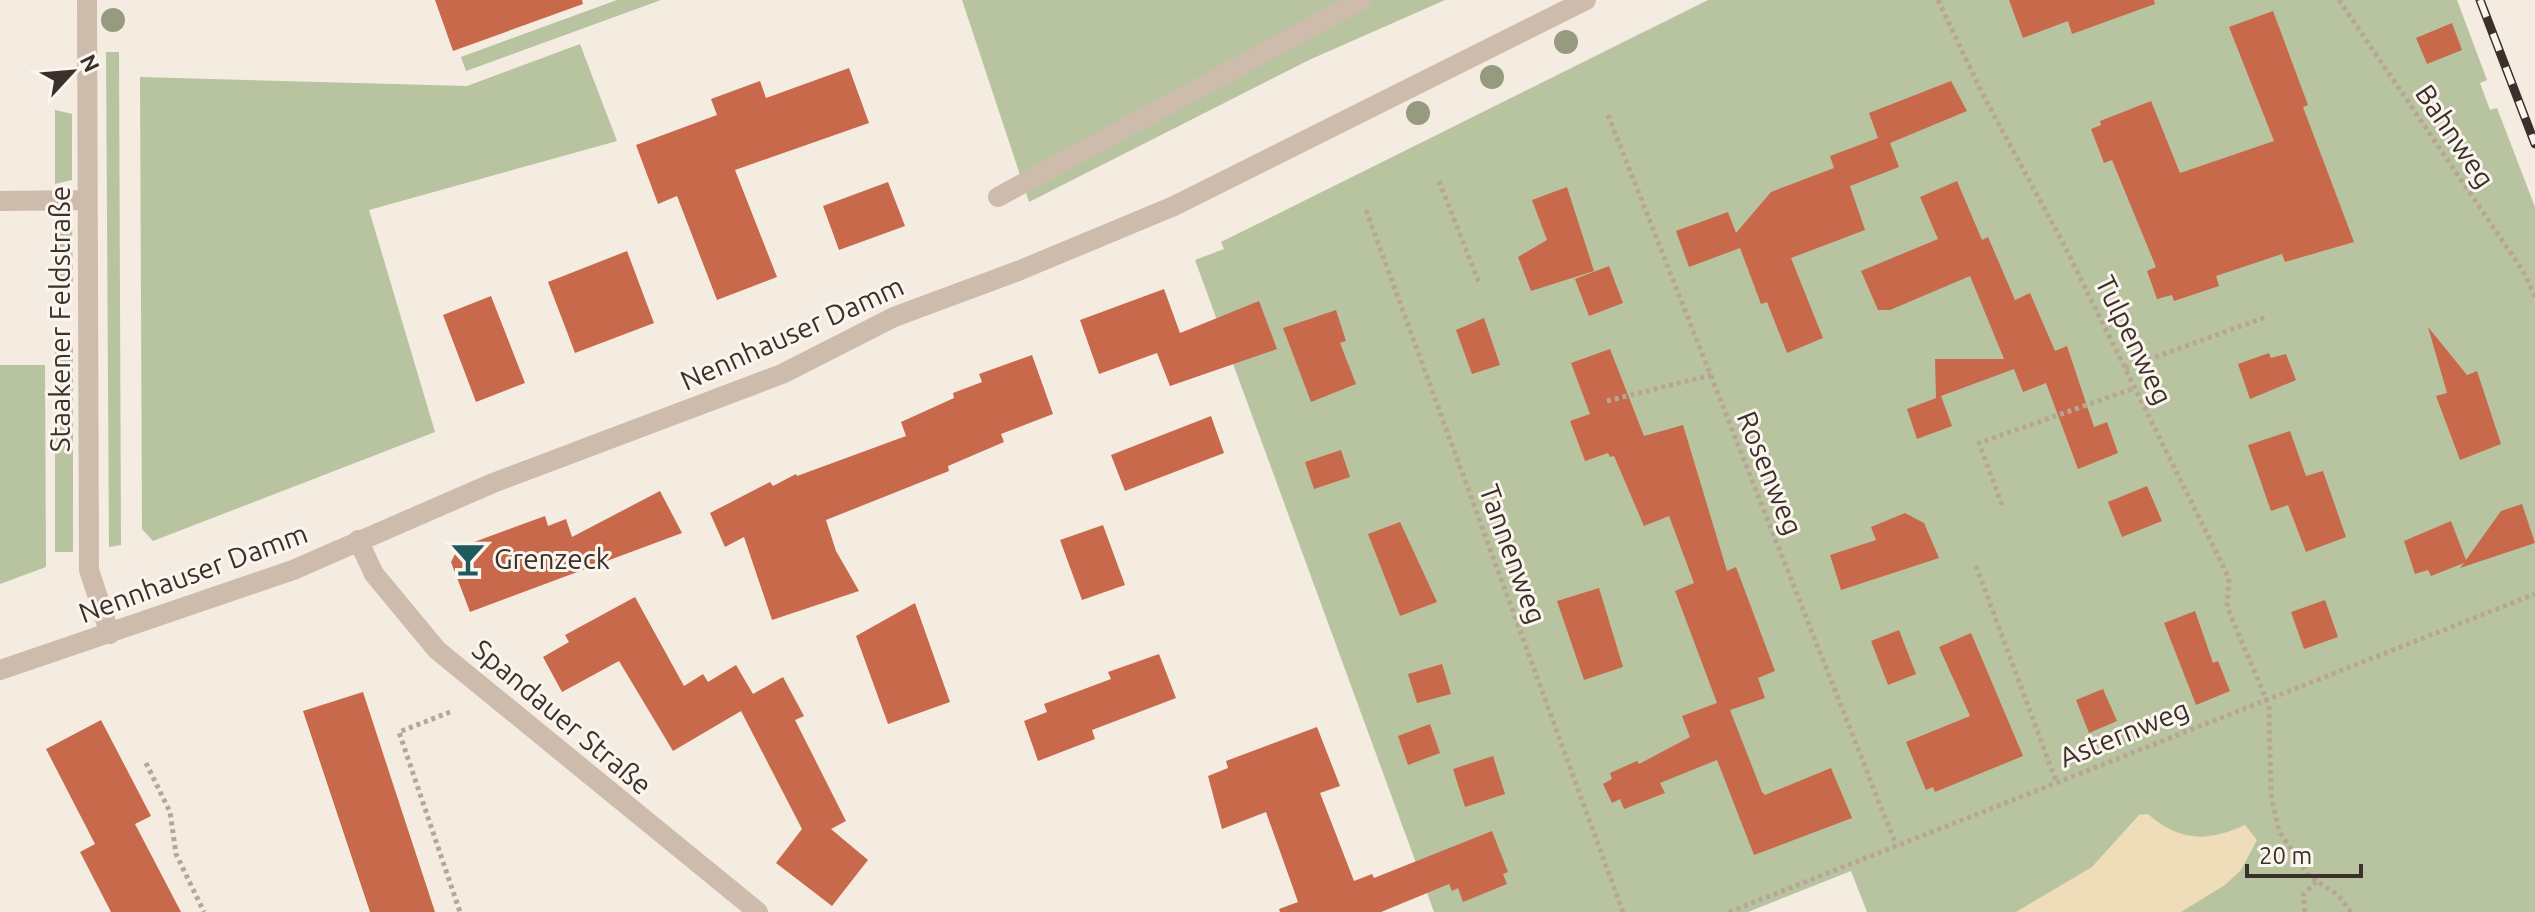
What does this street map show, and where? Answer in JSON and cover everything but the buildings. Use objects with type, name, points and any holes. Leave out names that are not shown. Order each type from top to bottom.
[{"type":"street","name":"Staakener Feldstraße","points":[[87,0],[89,570],[110,634]]},
{"type":"street","points":[[998,197],[1361,0]]},
{"type":"street","name":"Nennhauser Damm","points":[[0,670],[293,570],[493,483],[782,374],[894,317],[1018,271],[1163,211],[1586,0]]},
{"type":"street","points":[[0,201],[88,200]]},
{"type":"street","name":"Spandauer Straße","points":[[358,540],[374,574],[437,650],[758,912]]},
{"type":"path","name":"Tulpenweg","points":[[1938,0],[1982,93],[2062,241],[2229,578],[2227,607],[2269,706],[2271,795],[2275,816],[2297,862],[2338,895],[2348,911]]},
{"type":"path","name":"Bahnweg","points":[[2339,0],[2523,271],[2535,297]]},
{"type":"path","name":"Rosenweg","points":[[1608,115],[1896,845]]},
{"type":"path","points":[[1439,181],[1480,285]]},
{"type":"path","name":"Tannenweg","points":[[1366,210],[1623,912]]},
{"type":"path","points":[[2125,368],[2266,317]]},
{"type":"path","points":[[1607,401],[1711,375]]},
{"type":"path","points":[[2002,505],[1979,443],[2135,388]]},
{"type":"path","points":[[1976,566],[2056,781]]},
{"type":"path","name":"Asternweg","points":[[1729,912],[2535,594]]},
{"type":"path","points":[[450,712],[399,732],[460,912]]},
{"type":"path","points":[[146,763],[170,812],[176,854],[204,912]]},
{"type":"path","points":[[2305,912],[2303,895],[2317,881]]},
{"type":"green space","points":[[617,0],[661,0],[466,71],[461,57]]},
{"type":"green space","points":[[962,0],[1445,0],[1309,60],[1029,202]]},
{"type":"green space","points":[[1708,0],[2457,0],[2487,80],[2480,83],[2490,110],[2497,108],[2535,207],[2535,912],[1867,912],[1851,871],[1748,912],[1434,912],[1195,260],[1224,249],[1221,242]]},
{"type":"green space","points":[[580,44],[617,141],[369,210],[435,432],[153,541],[142,529],[140,77],[467,86]]},
{"type":"green space","points":[[106,52],[119,52],[121,545],[109,547]]},
{"type":"green space","points":[[55,110],[72,114],[72,180],[55,184]]},
{"type":"green space","points":[[55,217],[72,220],[73,282],[56,286]]},
{"type":"green space","points":[[55,342],[73,342],[73,552],[55,552]]},
{"type":"green space","points":[[0,365],[45,365],[46,567],[0,584]]},
{"type":"sand","points":[[2148,814],[2171,830],[2194,836],[2218,834],[2245,825],[2257,840],[2241,870],[2225,885],[2181,912],[2016,912],[2092,867],[2139,815]]},
{"type":"railway","points":[[2480,0],[2535,144]]},
{"type":"place","name":"Grenzeck","points":[[468,559]]}]
